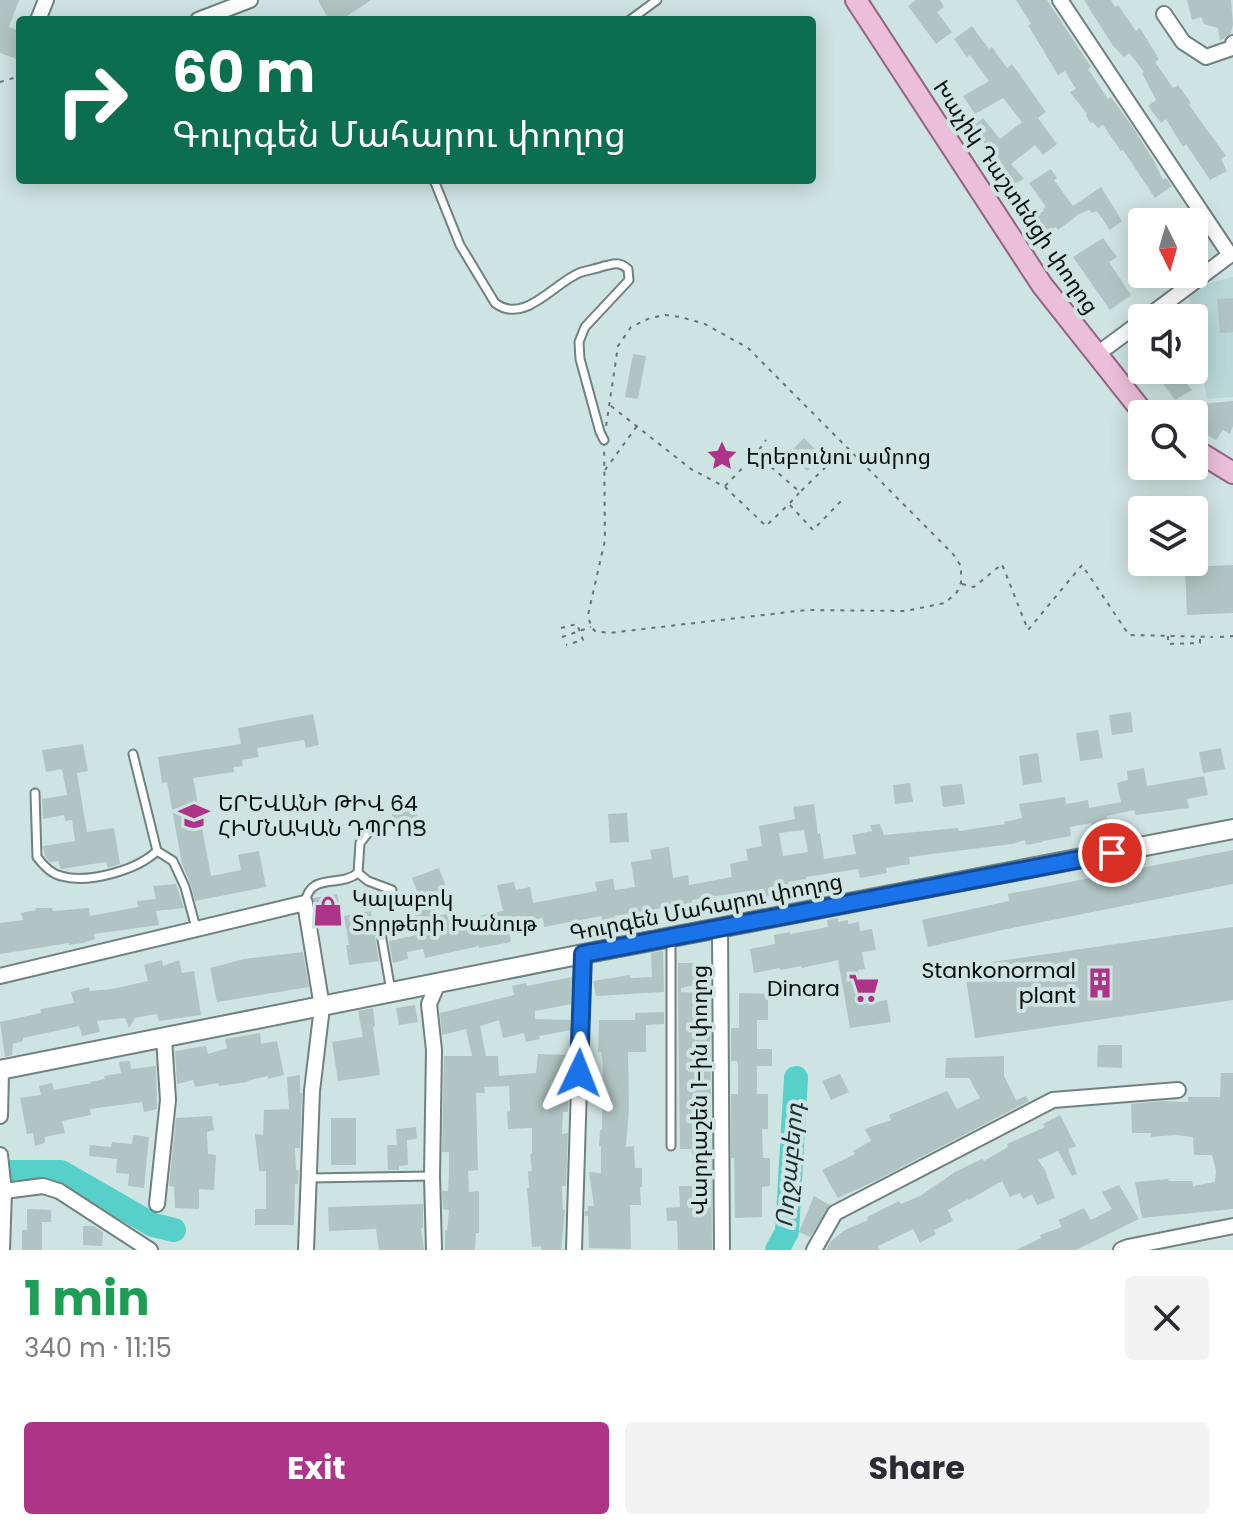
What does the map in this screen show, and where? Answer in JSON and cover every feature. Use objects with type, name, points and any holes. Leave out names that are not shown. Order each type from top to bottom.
[{"type":"main road","name":"Խաչիկ Դաշտենցի փողոց","points":[[856,0],[1042,285],[1133,400]]},
{"type":"main road","points":[[1208,452],[1233,464]]},
{"type":"main road","points":[[1208,456],[1233,473]]},
{"type":"main road","name":"Գուրգեն Մահարու փողոց","points":[[0,1070],[1233,829]]},
{"type":"street","points":[[208,16],[250,0]]},
{"type":"street","points":[[1060,0],[1232,256],[1166,304]]},
{"type":"street","points":[[1164,14],[1183,42],[1206,57],[1232,48],[1233,43]]},
{"type":"street","points":[[1096,355],[1128,332]]},
{"type":"street","points":[[0,976],[305,903],[322,1007],[312,1091],[306,1250]]},
{"type":"street","name":"Վարդաշեն 1-ին փողոց","points":[[720,929],[722,1250]]},
{"type":"street","points":[[574,1250],[583,954]]},
{"type":"street","points":[[434,1250],[434,1050],[429,1004],[438,983]]},
{"type":"street","points":[[157,1204],[168,1100],[164,1038]]},
{"type":"street","points":[[0,1070],[0,1116]]},
{"type":"street","points":[[814,1250],[835,1213],[1053,1100],[1178,1090]]},
{"type":"street","points":[[0,1156],[4,1189],[2,1250]]},
{"type":"street","points":[[4,1189],[43,1186],[59,1191],[150,1250]]},
{"type":"street","points":[[1121,1250],[1233,1226]]},
{"type":"lane","points":[[635,16],[657,0]]},
{"type":"lane","points":[[436,184],[460,245],[495,303],[503,309],[514,311],[532,304],[578,274],[616,263],[628,269],[629,280],[585,327],[579,342],[604,440]]},
{"type":"lane","points":[[133,754],[157,851],[173,861],[185,887],[196,928]]},
{"type":"lane","points":[[35,793],[37,857],[58,876],[77,878],[110,873],[146,861],[157,851]]},
{"type":"lane","points":[[305,903],[307,892],[314,885],[352,878],[358,873],[360,843],[371,829]]},
{"type":"lane","points":[[358,873],[368,881],[392,890]]},
{"type":"lane","points":[[381,934],[392,993]]},
{"type":"lane","points":[[671,938],[671,1146]]},
{"type":"lane","points":[[309,1178],[432,1176]]},
{"type":"path","points":[[665,315],[705,324],[748,348],[953,554],[961,566],[961,583],[957,592],[945,603],[905,611],[806,610],[609,633],[595,631],[588,615],[605,540],[604,440],[610,405],[618,346],[631,327],[665,315]]},
{"type":"path","points":[[610,405],[691,469],[725,487],[766,526],[831,462]]},
{"type":"path","points":[[605,470],[638,426]]},
{"type":"path","points":[[725,487],[766,440]]},
{"type":"path","points":[[756,454],[800,492]]},
{"type":"path","points":[[789,504],[813,530],[845,497]]},
{"type":"path","points":[[961,583],[974,587],[1002,564],[1028,630],[1082,565],[1129,635],[1213,637]]},
{"type":"path","points":[[561,628],[577,624],[583,640],[566,645]]},
{"type":"path","points":[[562,637],[591,627]]},
{"type":"path","points":[[1168,635],[1168,644],[1200,643],[1200,636]]},
{"type":"path","points":[[1220,637],[1233,636]]},
{"type":"shaded area","points":[[1233,277],[1233,397],[1207,399],[1204,384],[1208,384],[1208,304],[1190,304],[1189,297],[1208,288],[1212,282]]},
{"type":"building","points":[[0,0],[19,0],[9,27],[16,30],[16,59],[0,53]]},
{"type":"building","points":[[318,0],[371,0],[347,16],[327,16]]},
{"type":"building","points":[[916,0],[940,0],[944,7],[937,12],[952,32],[936,44],[908,6]]},
{"type":"building","points":[[1016,0],[1047,0],[1108,99],[1111,97],[1132,126],[1163,180],[1166,178],[1172,186],[1155,198],[1103,125],[1098,128],[1093,122],[1090,123],[1070,92],[1076,89],[1065,71],[1058,75]]},
{"type":"building","points":[[1084,0],[1111,0],[1136,31],[1140,28],[1159,59],[1155,62],[1173,88],[1178,85],[1226,156],[1221,159],[1227,171],[1210,180],[1186,144],[1183,147],[1166,119],[1161,123],[1148,106],[1156,100],[1144,72],[1129,53],[1124,57],[1113,46]]},
{"type":"building","points":[[1187,0],[1231,0],[1231,33],[1220,41],[1218,28],[1204,24],[1201,17],[1192,20]]},
{"type":"building","points":[[972,26],[1007,68],[1012,64],[1046,112],[1038,118],[1057,144],[1043,155],[1035,145],[1011,164],[1024,179],[1013,185],[972,127],[983,118],[1000,139],[1022,122],[1003,98],[975,114],[963,96],[989,81],[954,39]]},
{"type":"building","points":[[1051,169],[1057,178],[1054,180],[1073,206],[1101,187],[1122,221],[1110,230],[1097,211],[1092,213],[1089,210],[1058,230],[1056,227],[1045,232],[1035,215],[1046,207],[1029,183]]},
{"type":"building","points":[[1103,238],[1117,257],[1109,262],[1131,295],[1110,310],[1073,257]]},
{"type":"building","points":[[1233,298],[1233,332],[1220,333],[1217,299]]},
{"type":"building","points":[[633,354],[646,356],[638,399],[625,397]]},
{"type":"building","points":[[1163,384],[1187,384],[1192,390],[1175,400]]},
{"type":"building","points":[[1233,401],[1230,434],[1223,430],[1216,440],[1208,435],[1208,403]]},
{"type":"building","points":[[804,438],[822,456],[807,471],[789,453]]},
{"type":"building","points":[[1233,565],[1233,613],[1187,615],[1185,576],[1208,576],[1208,566]]},
{"type":"building","points":[[1131,712],[1133,732],[1112,735],[1109,715]]},
{"type":"building","points":[[313,714],[319,745],[306,748],[304,740],[257,748],[259,757],[242,760],[243,766],[233,767],[234,772],[193,778],[211,876],[241,870],[238,855],[259,851],[266,887],[195,901],[182,864],[167,782],[162,783],[158,757],[241,744],[238,728]]},
{"type":"building","points":[[1098,730],[1103,758],[1080,761],[1076,733]]},
{"type":"building","points":[[83,744],[88,771],[77,773],[87,832],[114,828],[120,864],[108,868],[106,862],[61,869],[58,861],[50,862],[45,856],[43,846],[75,841],[72,820],[65,821],[64,815],[43,819],[42,799],[67,795],[62,769],[46,772],[42,750]]},
{"type":"building","points":[[1221,748],[1225,769],[1203,773],[1199,752]]},
{"type":"building","points":[[1038,753],[1042,782],[1023,785],[1019,756]]},
{"type":"building","points":[[1144,768],[1147,786],[1204,776],[1208,795],[1187,799],[1189,808],[1135,815],[1134,810],[1107,816],[1109,827],[1092,830],[1091,823],[1070,827],[1071,836],[1043,842],[1026,845],[1025,840],[909,857],[910,864],[886,868],[887,873],[860,878],[858,869],[806,877],[788,882],[790,892],[756,899],[754,890],[602,920],[602,916],[544,927],[543,918],[508,924],[511,942],[425,958],[423,949],[407,952],[408,959],[393,963],[389,941],[416,935],[415,931],[419,931],[414,909],[423,907],[412,878],[439,868],[447,889],[432,895],[437,916],[447,914],[449,922],[503,911],[497,885],[514,882],[516,890],[530,887],[533,903],[597,891],[595,882],[613,879],[615,890],[635,887],[631,862],[652,859],[650,850],[669,847],[673,878],[688,875],[689,885],[732,877],[730,864],[748,860],[746,849],[762,846],[759,826],[795,819],[793,807],[814,804],[824,859],[856,854],[852,835],[872,831],[870,825],[880,824],[884,835],[958,828],[959,831],[1005,824],[1022,818],[1019,804],[1065,797],[1066,804],[1088,800],[1089,808],[1121,802],[1117,783],[1128,780],[1127,771]],"holes":[[[804,830],[808,852],[783,856],[779,833]]]},
{"type":"building","points":[[910,783],[913,802],[895,804],[893,785]]},
{"type":"building","points":[[962,784],[965,804],[943,807],[940,786]]},
{"type":"building","points":[[416,810],[419,829],[395,832],[392,814]]},
{"type":"building","points":[[627,813],[629,842],[610,843],[608,814]]},
{"type":"building","points":[[1233,850],[1233,884],[928,947],[922,920],[1009,901],[1008,894]]},
{"type":"building","points":[[176,884],[184,908],[156,911],[159,925],[94,934],[95,939],[83,943],[0,954],[0,923],[23,920],[21,913],[35,908],[52,908],[53,911],[89,908],[90,916],[138,907],[137,901],[156,899],[153,886]]},
{"type":"building","name":"Կալաբոկ Տորթերի Խանութ","points":[[337,894],[343,923],[319,928],[313,898]]},
{"type":"building","points":[[371,911],[379,961],[349,965],[344,916]]},
{"type":"building","points":[[838,918],[838,922],[848,920],[848,924],[859,922],[860,931],[872,929],[876,950],[862,952],[865,969],[858,970],[864,1004],[887,1000],[891,1022],[850,1028],[838,960],[754,973],[750,949],[775,944],[774,935],[828,927],[827,920]]},
{"type":"building","name":"Stankonormal plant","points":[[1233,927],[1233,1000],[975,1038],[964,966]]},
{"type":"building","points":[[663,951],[664,992],[596,996],[593,981],[630,975],[630,978],[652,977],[651,953]]},
{"type":"building","points":[[303,952],[309,987],[217,1002],[210,968],[244,959]]},
{"type":"building","points":[[162,960],[163,966],[179,960],[182,973],[194,971],[201,1015],[159,1021],[157,1014],[135,1018],[129,1028],[125,1018],[97,1021],[100,1032],[82,1036],[79,1026],[23,1038],[23,1041],[13,1044],[12,1055],[5,1057],[0,1022],[41,1013],[40,1009],[74,1003],[71,992],[89,987],[90,991],[112,989],[148,981],[144,965]]},
{"type":"building","points":[[678,963],[710,963],[710,982],[681,988],[678,992]]},
{"type":"building","points":[[572,977],[571,1004],[535,1011],[535,1019],[570,1020],[571,1030],[539,1036],[540,1039],[526,1042],[524,1033],[503,1038],[499,1020],[480,1026],[486,1056],[498,1056],[499,1076],[536,1073],[538,1054],[570,1055],[568,1112],[563,1112],[562,1134],[568,1133],[566,1186],[562,1186],[565,1210],[561,1250],[532,1247],[527,1188],[528,1171],[532,1171],[532,1128],[508,1129],[509,1086],[484,1087],[485,1093],[476,1093],[478,1170],[468,1171],[469,1192],[479,1191],[479,1233],[476,1233],[475,1250],[445,1250],[449,1210],[443,1209],[442,1191],[448,1191],[449,1152],[442,1152],[444,1056],[472,1056],[466,1029],[442,1035],[440,1013],[514,995],[512,986]]},
{"type":"building","points":[[678,992],[710,993],[712,1250],[678,1250],[677,1221],[667,1221],[666,1208],[680,1207],[679,1186],[693,1186],[692,1149],[680,1149]]},
{"type":"building","points":[[739,993],[768,994],[768,1020],[757,1020],[757,1049],[772,1049],[772,1066],[757,1066],[757,1094],[768,1094],[768,1129],[762,1129],[763,1158],[770,1158],[770,1186],[762,1187],[762,1217],[735,1218],[731,1094],[738,1094],[738,1066],[737,1061],[731,1061],[731,1028],[739,1028]]},
{"type":"building","points":[[415,1005],[418,1022],[399,1025],[396,1008]]},
{"type":"building","points":[[373,1008],[380,1075],[338,1081],[332,1042],[363,1037],[358,1011]]},
{"type":"building","points":[[664,1012],[664,1024],[646,1025],[646,1052],[628,1052],[626,1147],[634,1146],[635,1168],[642,1168],[641,1205],[630,1205],[631,1249],[589,1248],[588,1216],[585,1216],[585,1211],[588,1211],[588,1206],[594,1206],[589,1172],[601,1173],[599,1146],[603,1064],[601,1052],[598,1052],[599,1020],[635,1020],[635,1013]]},
{"type":"building","points":[[260,1033],[261,1044],[277,1041],[284,1075],[219,1086],[218,1083],[195,1087],[193,1080],[177,1084],[175,1051],[206,1046],[208,1054],[227,1048],[225,1039]]},
{"type":"building","points":[[1098,1045],[1122,1045],[1122,1068],[1097,1067]]},
{"type":"building","points":[[1004,1056],[1004,1076],[1016,1100],[1026,1096],[1029,1101],[838,1198],[822,1170],[855,1154],[853,1151],[871,1141],[865,1129],[891,1120],[889,1115],[947,1091],[957,1109],[980,1098],[969,1078],[945,1078],[946,1058]]},
{"type":"building","points":[[130,1061],[131,1069],[156,1066],[157,1109],[144,1112],[142,1102],[90,1109],[91,1115],[62,1121],[65,1133],[45,1137],[45,1143],[35,1146],[33,1133],[27,1134],[20,1098],[41,1095],[39,1086],[52,1083],[54,1090],[105,1079],[104,1076],[121,1073],[119,1062]]},
{"type":"building","points":[[1221,1073],[1233,1073],[1233,1209],[1142,1218],[1135,1182],[1168,1179],[1192,1181],[1193,1186],[1215,1182],[1216,1171],[1212,1155],[1194,1155],[1193,1137],[1151,1137],[1151,1133],[1132,1133],[1131,1104],[1188,1102],[1188,1097],[1220,1097]]},
{"type":"building","points":[[840,1074],[849,1092],[831,1100],[822,1081]]},
{"type":"building","points":[[300,1075],[300,1148],[295,1148],[296,1170],[299,1170],[298,1184],[295,1184],[294,1225],[255,1225],[255,1209],[266,1209],[266,1171],[259,1171],[255,1134],[263,1135],[264,1110],[289,1109],[287,1077]]},
{"type":"building","points":[[1060,1115],[1076,1146],[1068,1149],[1077,1174],[1072,1176],[1058,1151],[1038,1160],[1055,1198],[1037,1205],[1032,1194],[1023,1199],[1020,1193],[1010,1197],[1002,1181],[948,1210],[953,1221],[934,1230],[936,1234],[920,1243],[913,1229],[878,1246],[879,1250],[826,1250],[831,1241],[845,1230],[868,1220],[867,1217],[899,1201],[901,1204],[920,1196],[955,1172],[982,1159],[984,1161],[1008,1147],[1007,1144],[1045,1127],[1043,1124]]},
{"type":"building","points":[[212,1116],[214,1130],[207,1132],[208,1154],[216,1155],[214,1190],[199,1189],[199,1209],[175,1208],[174,1187],[169,1186],[176,1118]]},
{"type":"building","points":[[331,1118],[356,1118],[356,1165],[331,1165]]},
{"type":"building","points":[[416,1127],[417,1139],[407,1140],[408,1165],[399,1166],[399,1170],[388,1170],[387,1145],[397,1145],[396,1129]]},
{"type":"building","points":[[133,1135],[149,1137],[144,1188],[128,1186],[129,1174],[116,1173],[117,1159],[89,1156],[90,1145],[111,1147],[112,1142],[132,1144]]},
{"type":"building","points":[[1119,1185],[1139,1219],[1076,1250],[1016,1250],[1041,1238],[1040,1235],[1062,1227],[1058,1220],[1084,1208],[1091,1220],[1112,1209],[1102,1192]]},
{"type":"building","points":[[814,1196],[830,1205],[810,1237],[799,1232]]},
{"type":"building","points":[[423,1204],[421,1228],[424,1250],[379,1250],[376,1229],[329,1231],[328,1207]]},
{"type":"building","points":[[27,1209],[51,1210],[51,1222],[42,1222],[42,1250],[22,1250],[22,1230],[27,1230]]},
{"type":"building","points":[[83,1226],[94,1226],[103,1232],[102,1246],[83,1245]]},
{"type":"waterway","name":"Ողջաբերդ","points":[[777,1250],[787,1232],[796,1078]]},
{"type":"waterway","name":"Ողջաբերդ","points":[[0,1176],[11,1172],[61,1172],[153,1225],[174,1230]]},
{"type":"place","name":"Էրեբունու ամրոց","points":[[722,456]]},
{"type":"place","name":"ԵՐԵՎԱՆԻ ԹԻՎ 64 ՀԻՄՆԱԿԱՆ ԴՊՐՈՑ","points":[[194,816]]},
{"type":"place","name":"Կալաբոկ Տորթերի Խանութ","points":[[328,911]]},
{"type":"place","name":"Stankonormal plant","points":[[1100,983]]},
{"type":"place","name":"Dinara","points":[[864,988]]},
{"type":"route","points":[[579,1073],[583,954],[1112,853]]}]
